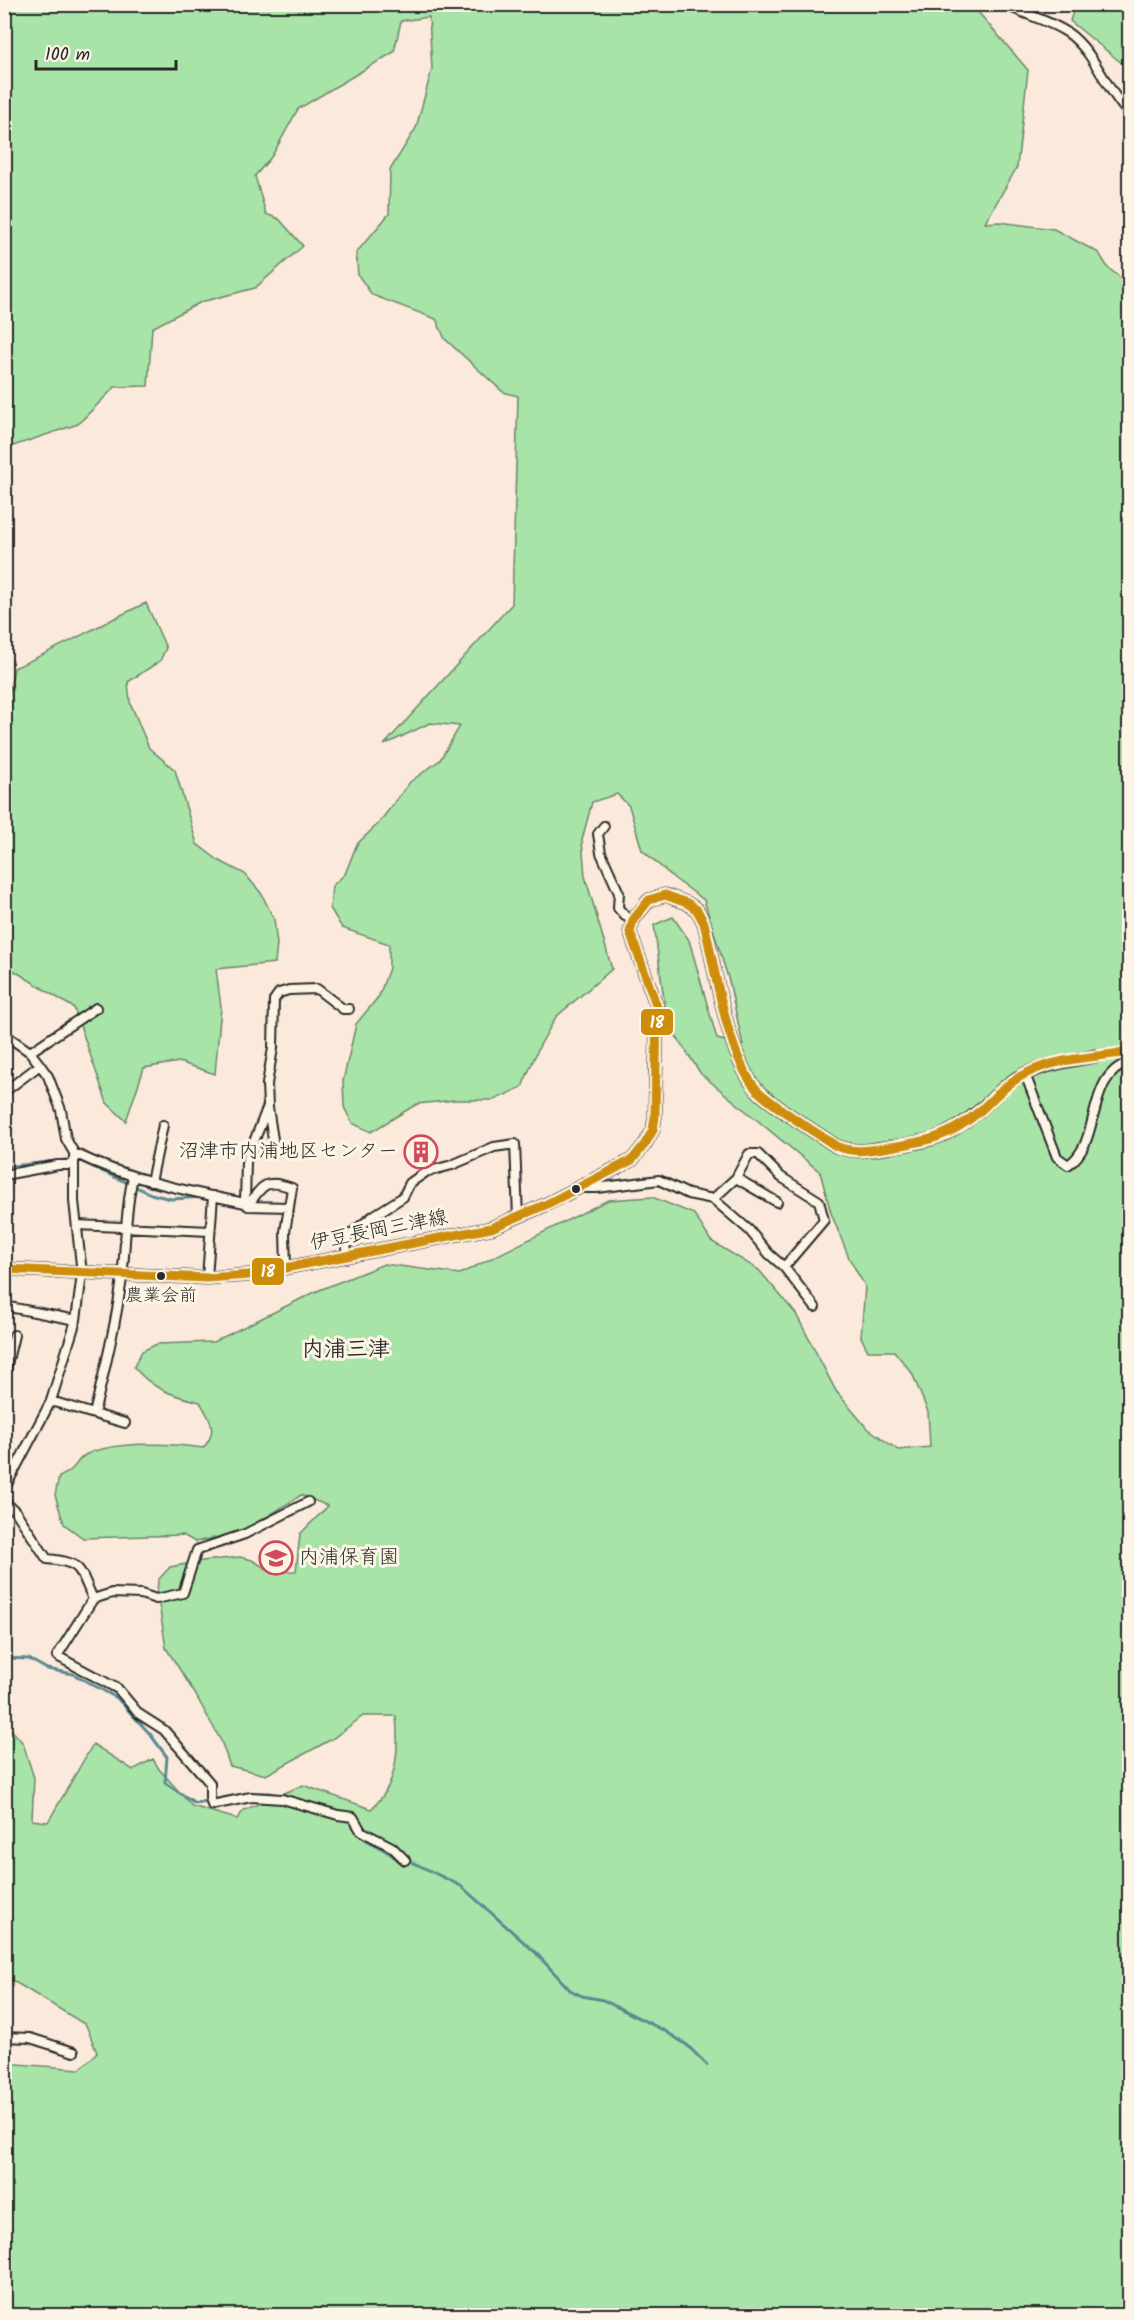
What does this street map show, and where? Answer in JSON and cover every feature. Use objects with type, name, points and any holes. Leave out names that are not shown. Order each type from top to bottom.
[{"type":"main road","points":[[633,920],[649,900],[665,895],[687,903],[698,910],[704,923],[730,1036],[741,1065],[759,1092],[836,1146],[847,1151],[864,1152],[932,1140],[958,1127],[1024,1074],[1052,1065],[1096,1056]]},
{"type":"main road","name":"伊豆長岡三津線","points":[[4,1269],[207,1278],[249,1275],[490,1228],[581,1188],[632,1160],[645,1144],[656,1116],[657,1006],[630,932],[633,920]]},
{"type":"street","points":[[1004,4],[1050,23],[1069,34],[1098,69],[1119,104],[1130,115]]},
{"type":"street","points":[[604,826],[598,834],[601,853],[619,893],[618,908],[625,916],[633,920]]},
{"type":"street","points":[[275,1152],[267,1084],[271,1065],[274,1000],[279,993],[289,990],[317,989],[343,1010],[349,1009]]},
{"type":"street","points":[[30,1052],[96,1008]]},
{"type":"street","points":[[4,1034],[30,1052],[40,1065],[56,1095],[61,1110],[66,1139],[74,1153],[82,1274],[76,1320],[51,1401],[7,1479],[4,1490]]},
{"type":"street","points":[[1024,1074],[1057,1156],[1068,1165],[1078,1159],[1084,1146],[1102,1087],[1118,1065],[1130,1062]]},
{"type":"street","points":[[4,1092],[40,1065]]},
{"type":"street","points":[[247,1205],[246,1162],[268,1107]]},
{"type":"street","points":[[151,1182],[163,1125]]},
{"type":"street","points":[[346,1256],[347,1237],[373,1216],[403,1197],[410,1183],[426,1172],[452,1165],[494,1147],[515,1144],[518,1217]]},
{"type":"street","points":[[74,1153],[133,1177],[192,1193],[247,1205],[289,1207]]},
{"type":"street","points":[[713,1199],[736,1178],[749,1154],[758,1154],[781,1177],[819,1202],[824,1220],[784,1267]]},
{"type":"street","points":[[4,1175],[58,1165],[74,1165]]},
{"type":"street","points":[[94,1413],[114,1329],[122,1275],[127,1202],[133,1177]]},
{"type":"street","points":[[736,1178],[777,1202]]},
{"type":"street","points":[[581,1188],[659,1180],[688,1194],[713,1199],[749,1230],[769,1254],[784,1267],[815,1307]]},
{"type":"street","points":[[247,1205],[264,1185],[273,1182],[292,1188],[285,1232],[286,1267]]},
{"type":"street","points":[[207,1278],[213,1196]]},
{"type":"street","points":[[77,1225],[210,1231]]},
{"type":"street","points":[[4,1305],[76,1320]]},
{"type":"street","points":[[4,1377],[15,1335]]},
{"type":"street","points":[[51,1401],[125,1423]]},
{"type":"street","points":[[4,1501],[16,1512],[47,1559],[68,1561],[77,1566],[93,1599]]},
{"type":"street","points":[[308,1502],[245,1534],[197,1550],[183,1593],[156,1599],[141,1594],[112,1593],[93,1599],[57,1656],[118,1689],[139,1714],[164,1730],[210,1783],[211,1801],[220,1805],[251,1797],[282,1799],[340,1816],[353,1817],[361,1832],[392,1847],[405,1860]]},
{"type":"street","points":[[73,1677],[76,1667]]},
{"type":"street","points":[[4,2037],[30,2038],[74,2052]]},
{"type":"green space","points":[[5,5],[972,5],[1028,70],[1017,167],[985,223],[999,222],[1054,229],[1099,253],[1108,268],[1129,284],[1129,2315],[5,2315],[5,2063],[80,2069],[97,2053],[86,2025],[5,1976],[4,1721],[23,1743],[34,1778],[32,1820],[48,1822],[93,1744],[133,1770],[153,1759],[192,1806],[237,1819],[244,1810],[303,1785],[371,1809],[387,1789],[397,1754],[396,1716],[363,1716],[332,1739],[266,1775],[230,1766],[221,1741],[166,1648],[157,1592],[158,1580],[170,1567],[240,1557],[252,1560],[272,1572],[296,1571],[300,1534],[328,1506],[301,1495],[245,1531],[195,1542],[183,1535],[83,1538],[64,1524],[55,1495],[59,1477],[70,1471],[84,1455],[128,1445],[160,1444],[203,1448],[211,1436],[210,1420],[200,1402],[156,1386],[134,1367],[142,1351],[157,1344],[213,1342],[317,1291],[384,1264],[460,1274],[608,1200],[652,1197],[694,1214],[711,1241],[759,1270],[796,1314],[836,1391],[866,1427],[898,1450],[930,1447],[928,1412],[912,1373],[894,1351],[868,1351],[861,1337],[865,1286],[849,1258],[831,1213],[820,1172],[701,1074],[667,1022],[654,925],[673,917],[689,940],[717,1039],[743,1045],[729,981],[704,900],[675,879],[642,850],[629,806],[617,794],[592,802],[582,840],[585,876],[612,969],[556,1017],[539,1047],[522,1087],[494,1100],[455,1100],[417,1104],[371,1132],[352,1123],[344,1107],[343,1081],[356,1024],[379,996],[389,968],[389,944],[342,928],[330,908],[332,886],[345,874],[357,844],[378,824],[410,782],[440,760],[460,726],[430,723],[384,745],[512,604],[518,396],[503,392],[445,339],[436,319],[372,295],[358,275],[356,253],[389,214],[390,170],[416,128],[432,69],[429,17],[401,21],[394,52],[298,109],[272,156],[255,176],[266,214],[279,219],[303,246],[255,288],[201,302],[152,328],[148,386],[115,387],[78,424],[13,446],[4,445]]},
{"type":"green space","points":[[1075,5],[1129,5],[1129,69],[1070,21]]},
{"type":"green space","points":[[146,603],[166,648],[160,661],[128,682],[130,702],[149,748],[175,770],[197,844],[218,860],[245,874],[261,893],[274,919],[277,944],[275,963],[216,969],[221,1007],[215,1074],[179,1062],[144,1068],[126,1121],[107,1103],[74,1008],[5,965],[4,706],[7,705],[14,668]]},
{"type":"waterway","points":[[4,1167],[78,1160],[151,1194],[171,1199],[204,1197]]},
{"type":"waterway","points":[[4,1658],[29,1659],[47,1669],[73,1674],[117,1698],[150,1734],[167,1757],[165,1783],[195,1803],[250,1793],[270,1793],[343,1812]]},
{"type":"waterway","points":[[347,1817],[362,1837],[388,1852],[401,1863],[410,1861],[461,1886],[536,1953],[570,1990],[582,1996],[603,2000],[665,2031],[687,2045],[707,2065]]},
{"type":"tunnel","points":[[1096,1056],[1130,1052]]},
{"type":"transit line","name":"18","points":[[4,1269],[207,1278],[249,1275],[491,1228],[545,1205],[632,1160],[653,1130],[657,1007],[630,932],[633,920],[649,900],[665,895],[687,903],[697,910],[704,923],[731,1038],[749,1079],[760,1093],[778,1107],[836,1146],[856,1151],[869,1150],[939,1136],[970,1119],[1000,1091],[1035,1069],[1075,1059],[1130,1052]]},
{"type":"place","name":"沼津市内浦地区センター","points":[[421,1152]]},
{"type":"place","name":"農業会前","points":[[161,1276]]},
{"type":"place","name":"内浦保育園","points":[[276,1558]]},
{"type":"district","name":"内浦三津","points":[[346,1350]]}]
